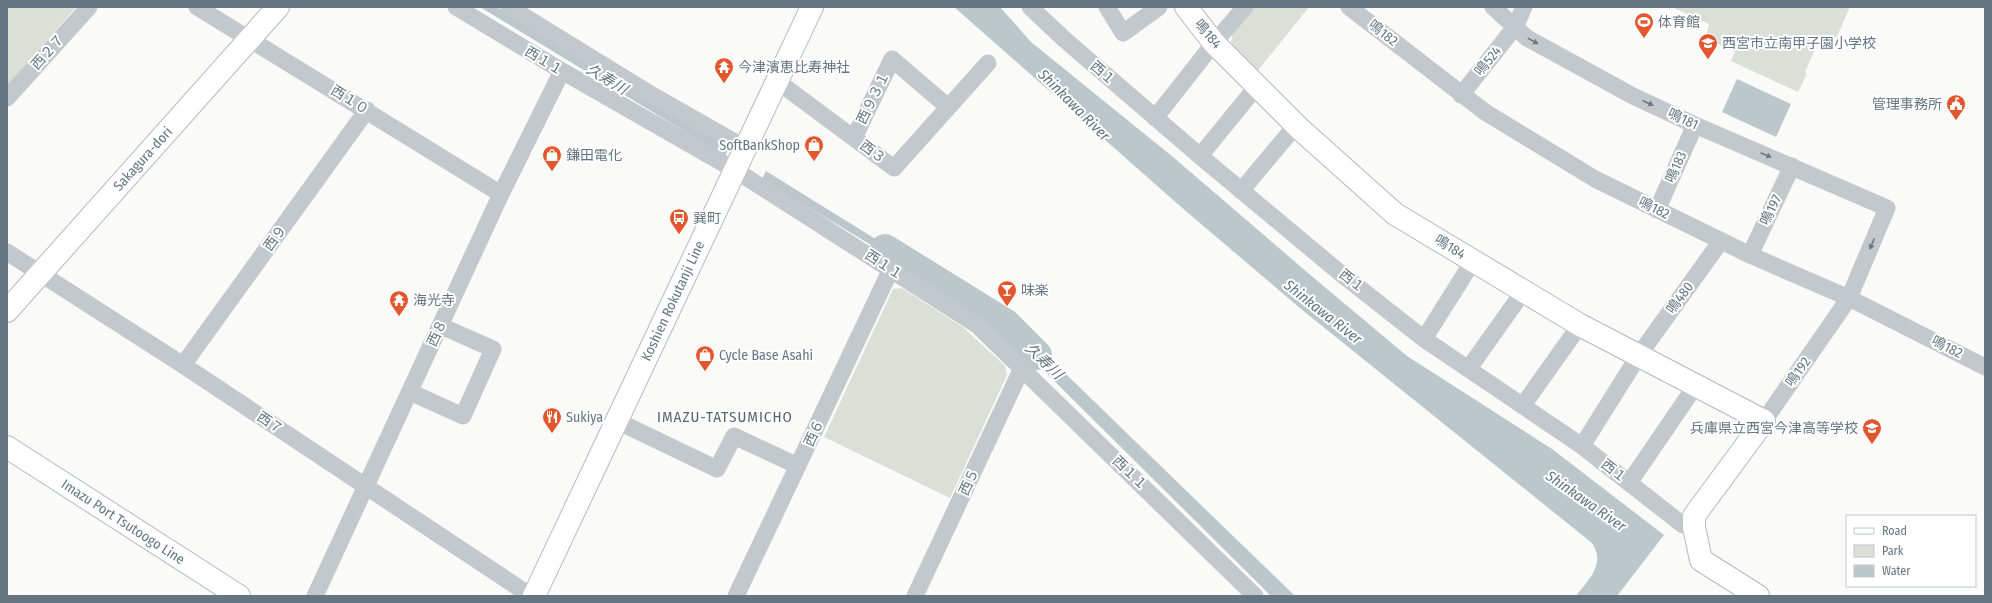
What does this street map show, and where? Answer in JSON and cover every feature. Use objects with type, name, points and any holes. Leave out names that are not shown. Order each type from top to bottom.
[{"type":"street","name":"西２７","points":[[7,98],[89,7]]},
{"type":"street","name":"西１０","points":[[197,7],[250,38],[501,194]]},
{"type":"street","name":"Sakagura-dori","points":[[7,311],[278,7]]},
{"type":"street","name":"西１１","points":[[456,7],[562,71],[735,170],[977,325],[1255,596]]},
{"type":"street","points":[[509,7],[652,95],[745,148]]},
{"type":"street","name":"Koshien Rokutanji Line","points":[[533,596],[812,7]]},
{"type":"street","name":"西１","points":[[1030,7],[1064,39],[1241,191],[1424,339],[1469,368],[1582,446],[1683,525],[1694,527]]},
{"type":"street","points":[[1107,7],[1123,33],[1159,7]]},
{"type":"street","name":"鳴184","points":[[1186,7],[1214,43],[1296,126],[1395,214],[1580,325],[1764,421]]},
{"type":"street","points":[[1155,118],[1214,43],[1245,7]]},
{"type":"street","name":"鳴182","points":[[1349,7],[1461,95],[1485,112],[1594,179],[1750,255],[1849,298],[1985,367]]},
{"type":"street","name":"鳴181","points":[[1493,7],[1527,38],[1633,96],[1695,125],[1887,208]]},
{"type":"street","name":"鳴524","points":[[1461,95],[1515,27],[1524,7]]},
{"type":"street","name":"西９３１","points":[[854,138],[892,59],[948,108]]},
{"type":"street","name":"西３","points":[[778,80],[894,168],[988,63]]},
{"type":"street","name":"西８","points":[[315,596],[501,194],[562,71]]},
{"type":"street","points":[[1200,156],[1257,86]]},
{"type":"street","name":"西９","points":[[183,365],[367,110]]},
{"type":"street","name":"鳴183","points":[[1657,210],[1695,125]]},
{"type":"street","points":[[1241,191],[1296,126]]},
{"type":"street","name":"鳴197","points":[[1750,255],[1792,166]]},
{"type":"street","name":"鳴192","points":[[1694,527],[1694,516],[1764,421],[1849,298],[1887,208]]},
{"type":"street","name":"鳴480","points":[[1582,446],[1639,355],[1721,241]]},
{"type":"street","name":"西７","points":[[7,252],[183,365],[533,596]]},
{"type":"street","points":[[1424,339],[1473,262]]},
{"type":"street","name":"西６","points":[[736,596],[891,269]]},
{"type":"street","points":[[1469,368],[1523,292]]},
{"type":"street","points":[[1523,405],[1580,325]]},
{"type":"street","points":[[410,392],[463,416],[493,350],[440,326]]},
{"type":"street","name":"西５","points":[[915,596],[1022,368]]},
{"type":"street","points":[[1629,483],[1696,385]]},
{"type":"street","points":[[617,421],[717,469],[734,436],[798,466]]},
{"type":"street","name":"Imazu Port Tsutoogo Line","points":[[7,447],[239,596]]},
{"type":"street","points":[[1694,527],[1701,560],[1758,596]]},
{"type":"green space","points":[[7,7],[76,7],[7,86]]},
{"type":"green space","points":[[1254,7],[1309,7],[1256,73],[1238,53],[1231,42],[1233,30]]},
{"type":"green space","points":[[1672,7],[1850,7],[1834,43],[1820,38],[1805,72],[1807,74],[1798,92],[1731,61],[1735,52],[1706,38],[1709,24]]},
{"type":"green space","points":[[902,288],[964,328],[1005,366],[1007,375],[950,498],[824,437],[893,289]]},
{"type":"water","points":[[480,7],[497,7],[729,148],[725,156]]},
{"type":"water","name":"Shinkawa River","points":[[954,7],[1000,7],[1031,42],[1173,157],[1407,356],[1552,449],[1664,535],[1617,596],[1576,596],[1597,565],[1596,551],[1592,543],[1301,309],[1180,206]]},
{"type":"water","points":[[1737,79],[1791,104],[1776,137],[1722,112]]},
{"type":"water","points":[[766,171],[922,268],[919,274],[762,179]]},
{"type":"water","points":[[1011,321],[1295,596],[1271,596],[1004,331]]},
{"type":"waterway","name":"久寿川","points":[[885,249],[1006,324],[1037,355]]},
{"type":"place","name":"体育館","points":[[1644,39]]},
{"type":"place","name":"西宮市立南甲子園小学校","points":[[1708,60]]},
{"type":"place","name":"今津濱恵比寿神社","points":[[724,84]]},
{"type":"place","name":"管理事務所","points":[[1956,121]]},
{"type":"place","name":"SoftBankShop","points":[[814,162]]},
{"type":"place","name":"鎌田電化","points":[[552,172]]},
{"type":"place","name":"巽町","points":[[679,235]]},
{"type":"place","name":"味楽","points":[[1007,307]]},
{"type":"place","name":"海光寺","points":[[399,317]]},
{"type":"place","name":"Cycle Base Asahi","points":[[705,372]]},
{"type":"place","name":"Sukiya","points":[[552,434]]},
{"type":"place","name":"兵庫県立西宮今津高等学校","points":[[1872,445]]},
{"type":"district","name":"IMAZU-TATSUMICHO","points":[[725,417]]}]
